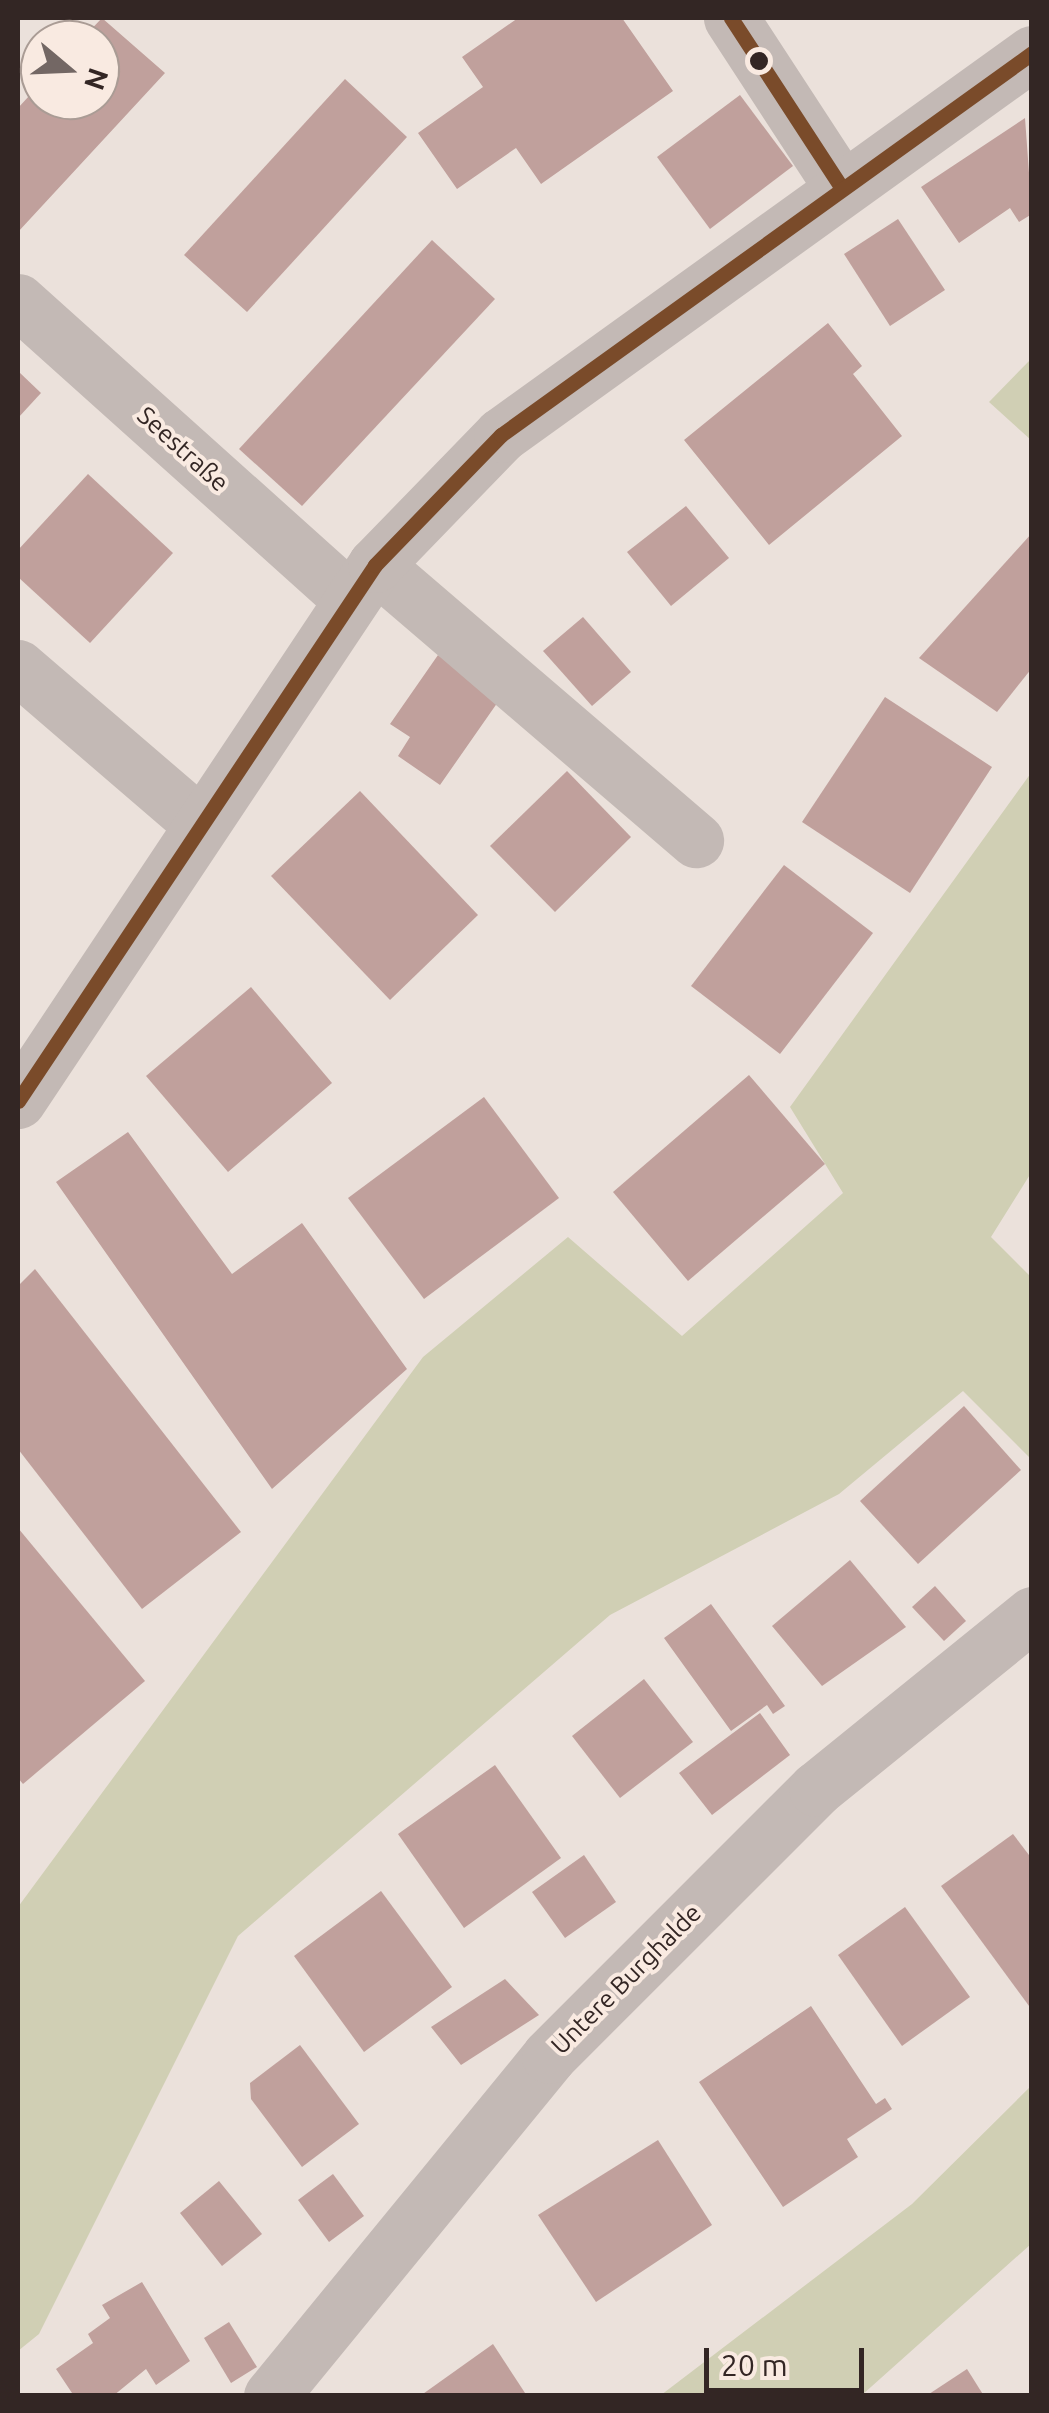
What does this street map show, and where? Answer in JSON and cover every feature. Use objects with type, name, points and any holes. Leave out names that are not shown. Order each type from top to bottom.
[{"type":"street","points":[[731,18],[842,188]]},
{"type":"street","points":[[18,1101],[198,822],[362,582],[501,435],[1032,53]]},
{"type":"street","name":"Seestraße","points":[[18,300],[362,582],[696,840]]},
{"type":"street","points":[[18,667],[198,822]]},
{"type":"street","name":"Untere Burghalde","points":[[271,2396],[549,2056],[816,1789],[1032,1614]]},
{"type":"green space","points":[[1031,359],[1031,440],[989,402]]},
{"type":"green space","points":[[1031,773],[1031,1173],[991,1237],[1031,1277],[1031,1459],[963,1391],[839,1494],[610,1615],[238,1936],[39,2334],[18,2351],[18,1907],[423,1357],[568,1237],[682,1336],[843,1193],[790,1107]]},
{"type":"green space","points":[[1031,2086],[1031,2244],[862,2395],[661,2395],[912,2204]]},
{"type":"building","points":[[518,18],[622,18],[673,91],[541,184],[516,148],[457,189],[418,133],[483,87],[462,57]]},
{"type":"building","points":[[120,34],[165,73],[18,232],[18,108],[20,120],[120,120]]},
{"type":"building","points":[[345,79],[407,137],[247,312],[184,255]]},
{"type":"building","points":[[740,95],[793,166],[710,229],[657,157]]},
{"type":"building","points":[[1025,118],[1032,214],[1019,222],[1010,208],[959,243],[921,187]]},
{"type":"building","points":[[898,219],[945,290],[890,326],[844,254]]},
{"type":"building","points":[[432,240],[495,299],[302,506],[239,449]]},
{"type":"building","points":[[828,323],[862,366],[853,374],[902,436],[769,545],[684,440]]},
{"type":"building","points":[[18,371],[41,393],[18,418]]},
{"type":"building","points":[[88,474],[173,553],[90,643],[18,577],[18,550]]},
{"type":"building","points":[[686,506],[729,558],[671,606],[627,552]]},
{"type":"building","points":[[1032,533],[1032,668],[997,712],[919,658]]},
{"type":"building","points":[[583,617],[631,672],[592,706],[543,651]]},
{"type":"building","points":[[438,655],[500,699],[440,785],[398,756],[410,737],[390,724]]},
{"type":"building","points":[[885,697],[992,767],[910,893],[802,822]]},
{"type":"building","points":[[567,771],[631,837],[555,912],[490,846]]},
{"type":"building","points":[[360,791],[478,915],[390,1000],[271,876]]},
{"type":"building","points":[[784,865],[873,933],[780,1054],[691,986]]},
{"type":"building","points":[[251,987],[332,1083],[228,1172],[146,1076]]},
{"type":"building","points":[[749,1075],[825,1164],[688,1281],[613,1192]]},
{"type":"building","points":[[484,1097],[559,1198],[424,1299],[348,1198]]},
{"type":"building","points":[[128,1132],[232,1274],[302,1223],[407,1369],[272,1489],[56,1182]]},
{"type":"building","points":[[35,1269],[241,1532],[142,1609],[18,1449],[18,1286]]},
{"type":"building","points":[[964,1406],[1021,1470],[918,1564],[860,1501]]},
{"type":"building","points":[[18,1528],[145,1681],[23,1784],[18,1778]]},
{"type":"building","points":[[850,1560],[906,1627],[822,1686],[772,1626]]},
{"type":"building","points":[[935,1586],[966,1621],[944,1641],[912,1607]]},
{"type":"building","points":[[711,1604],[785,1706],[773,1714],[767,1705],[731,1731],[664,1638]]},
{"type":"building","points":[[644,1679],[693,1742],[620,1798],[572,1736]]},
{"type":"building","points":[[760,1713],[790,1755],[712,1815],[679,1773]]},
{"type":"building","points":[[495,1765],[561,1858],[464,1928],[398,1834]]},
{"type":"building","points":[[1013,1834],[1032,1859],[1032,2010],[941,1886]]},
{"type":"building","points":[[584,1855],[616,1902],[565,1938],[532,1892]]},
{"type":"building","points":[[381,1891],[452,1987],[364,2052],[294,1956]]},
{"type":"building","points":[[905,1907],[970,1997],[902,2046],[838,1955]]},
{"type":"building","points":[[505,1979],[539,2015],[461,2065],[431,2027]]},
{"type":"building","points":[[811,2006],[876,2104],[885,2098],[892,2109],[847,2139],[858,2157],[783,2207],[699,2082]]},
{"type":"building","points":[[300,2045],[359,2124],[302,2167],[251,2099],[250,2083]]},
{"type":"building","points":[[658,2140],[712,2225],[596,2302],[538,2215]]},
{"type":"building","points":[[333,2174],[364,2216],[329,2242],[298,2200]]},
{"type":"building","points":[[219,2181],[262,2234],[222,2266],[180,2213]]},
{"type":"building","points":[[142,2282],[190,2361],[156,2385],[146,2369],[113,2396],[74,2396],[56,2369],[93,2343],[88,2334],[110,2318],[102,2305]]},
{"type":"building","points":[[229,2322],[257,2367],[231,2383],[204,2338]]},
{"type":"building","points":[[493,2344],[527,2396],[420,2396]]},
{"type":"building","points":[[967,2369],[984,2396],[926,2396]]},
{"type":"transit line","points":[[731,18],[842,188]]},
{"type":"transit line","points":[[18,1101],[375,565],[501,435],[1032,53]]}]
